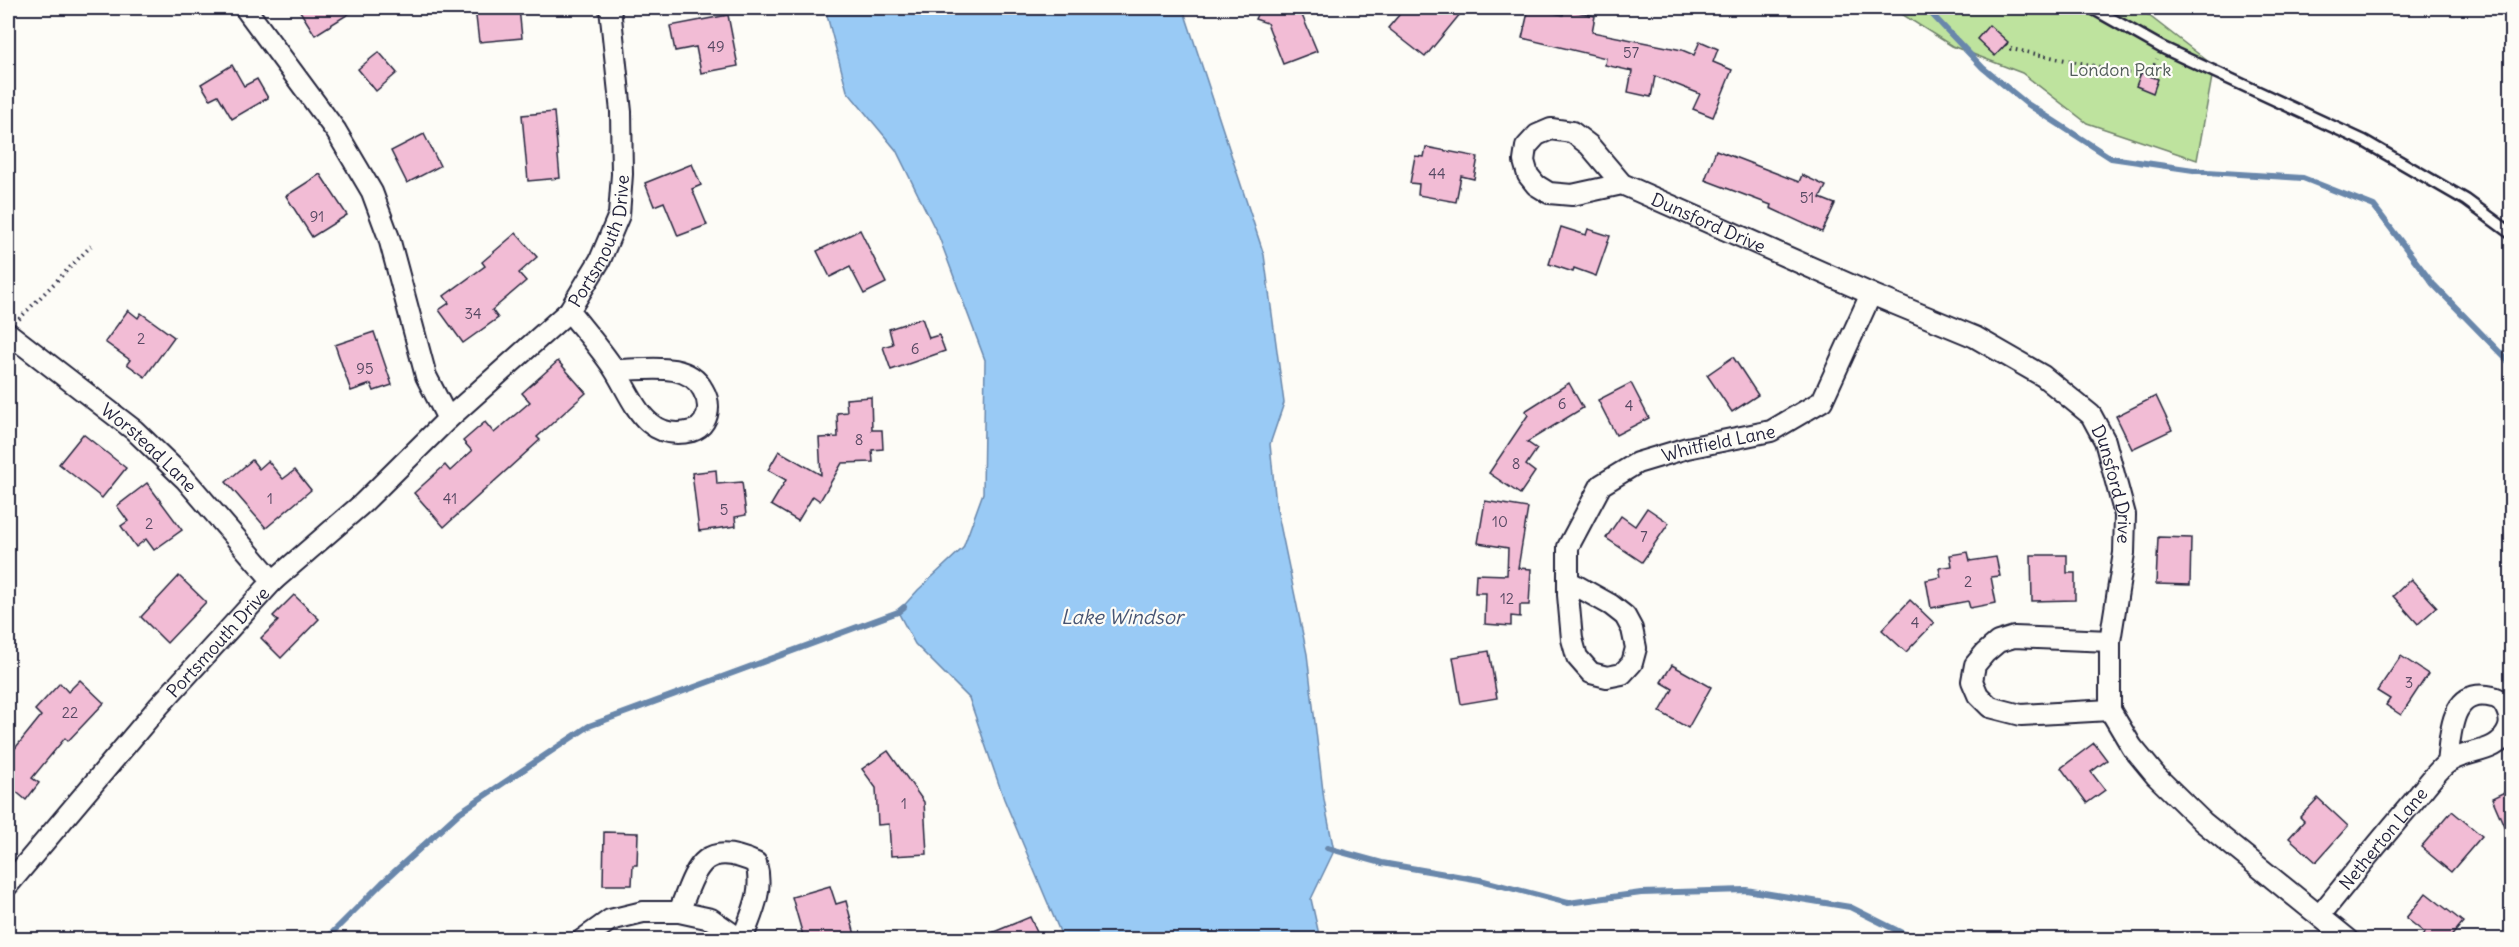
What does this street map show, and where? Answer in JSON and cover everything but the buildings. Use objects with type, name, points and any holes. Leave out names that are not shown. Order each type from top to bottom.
[{"type":"street","points":[[245,8],[336,131],[372,192],[395,261],[426,376],[448,419]]},
{"type":"street","name":"Portsmouth Drive","points":[[8,885],[159,706],[273,581],[362,504],[448,419],[569,311],[600,260],[619,215],[622,174],[621,111],[609,8]]},
{"type":"street","name":"Dunsford Drive","points":[[1622,184],[1572,195],[1549,193],[1536,185],[1528,175],[1524,160],[1526,147],[1537,135],[1551,129],[1572,132],[1589,145],[1622,184],[1871,294],[1975,337],[2043,376],[2091,415],[2105,441],[2125,515],[2124,554],[2110,641],[2110,710]]},
{"type":"street","name":"Whitfield Lane","points":[[1568,581],[1611,605],[1625,616],[1632,629],[1636,648],[1632,663],[1622,674],[1608,677],[1591,673],[1577,657],[1572,639],[1568,581],[1568,547],[1601,485],[1637,463],[1687,448],[1771,431],[1822,400],[1871,294]]},
{"type":"street","points":[[569,311],[615,370],[633,404],[648,422],[666,433],[683,433],[697,430],[708,416],[708,401],[701,386],[690,375],[675,369],[615,370]]},
{"type":"street","name":"Worstead Lane","points":[[12,327],[134,430],[185,479],[273,581]]},
{"type":"street","points":[[2110,641],[2014,637],[1998,642],[1985,653],[1975,665],[1972,681],[1978,695],[1990,706],[2021,715],[2110,710],[2132,747],[2156,776],[2203,822],[2349,939]]},
{"type":"street","name":"Netherton Lane","points":[[2320,915],[2447,763]]},
{"type":"street","points":[[582,939],[610,920],[643,912],[679,912],[711,919],[741,939],[759,892],[760,875],[756,862],[741,855],[722,854],[709,857],[697,867],[679,912]]},
{"type":"lane","points":[[2092,8],[2161,47],[2364,141],[2466,200],[2511,234]]},
{"type":"path","points":[[2006,44],[2011,50],[2140,75]]},
{"type":"path","points":[[12,327],[91,246]]},
{"type":"green space","name":"London Park","points":[[1896,8],[2139,8],[2214,66],[2197,160],[2087,123],[2022,73],[1952,46],[1900,13]]},
{"type":"water","name":"Lake Windsor","points":[[825,8],[1183,8],[1264,255],[1284,403],[1270,444],[1276,505],[1307,654],[1324,800],[1334,851],[1311,899],[1320,939],[1063,939],[1004,799],[969,698],[915,644],[898,612],[963,548],[983,493],[985,360],[939,237],[896,150],[847,91]]},
{"type":"waterway","points":[[1926,8],[1983,68],[2026,103],[2111,158],[2207,172],[2303,178],[2374,206],[2433,284],[2512,365]]},
{"type":"waterway","points":[[325,940],[382,883],[460,812],[589,726],[898,612],[904,607]]},
{"type":"waterway","points":[[1327,848],[1382,863],[1480,880],[1568,903],[1641,893],[1746,890],[1850,907],[1916,940]]}]
